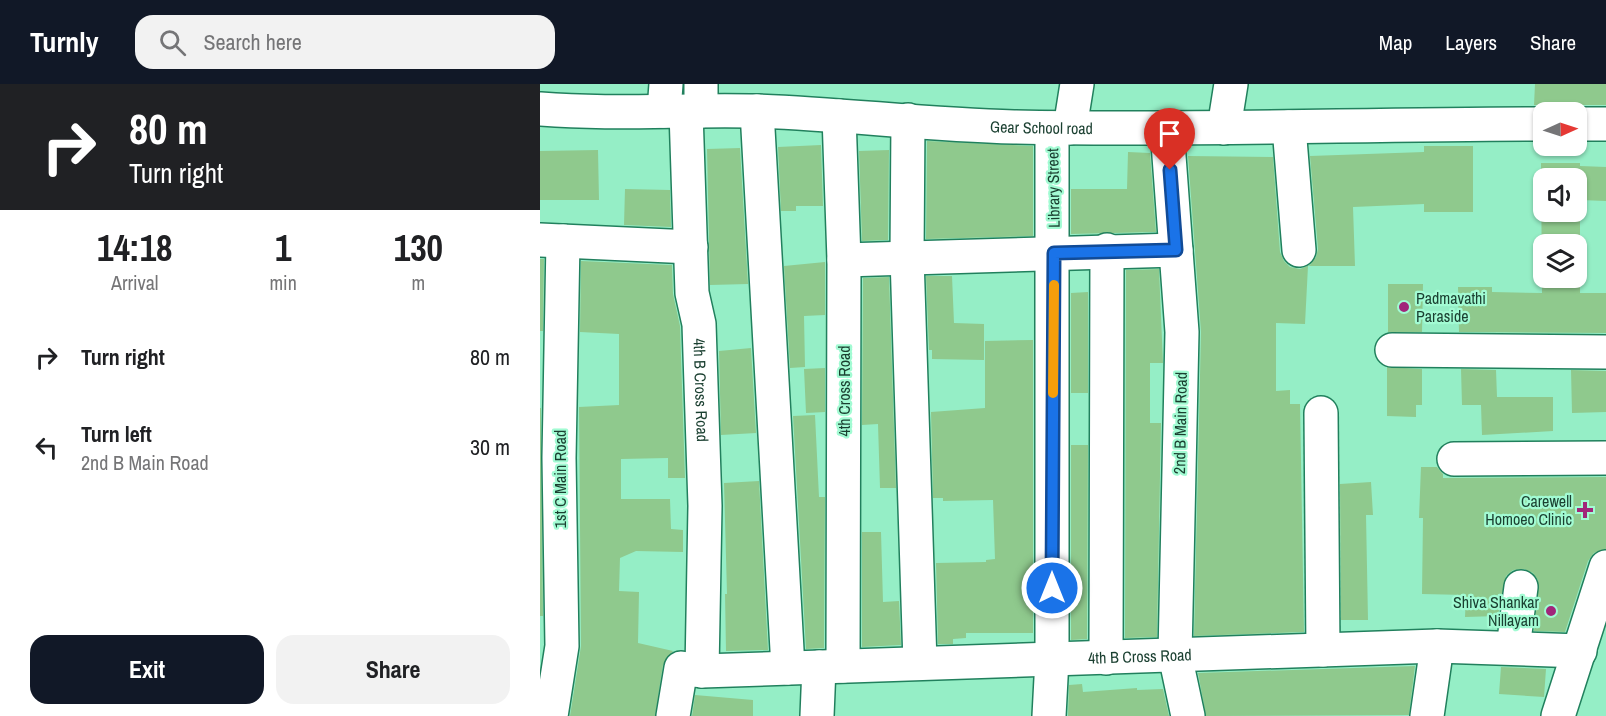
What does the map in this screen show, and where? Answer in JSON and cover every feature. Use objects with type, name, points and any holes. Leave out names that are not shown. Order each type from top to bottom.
[{"type":"street","name":"Library Street","points":[[1049,716],[1052,659],[1054,253],[1061,128],[1077,84]]},
{"type":"street","points":[[1224,128],[1231,84]]},
{"type":"street","name":"Gear School road","points":[[540,109],[571,112],[684,100],[757,111],[1061,128],[1167,129],[1533,124]]},
{"type":"street","name":"4th B Cross Road","points":[[684,100],[692,292],[699,324],[705,506],[702,670]]},
{"type":"street","points":[[757,111],[817,667],[817,716]]},
{"type":"street","name":"4th Cross Road","points":[[817,667],[844,260],[839,116]]},
{"type":"street","points":[[908,120],[907,257],[920,663]]},
{"type":"street","points":[[1587,124],[1606,124]]},
{"type":"street","points":[[1289,126],[1299,250]]},
{"type":"street","name":"2nd B Main Road","points":[[1167,129],[1182,333],[1175,655],[1188,716]]},
{"type":"street","points":[[552,240],[691,247]]},
{"type":"street","name":"1st C Main Road","points":[[551,716],[562,646],[560,458],[552,240]]},
{"type":"street","points":[[844,260],[1107,250],[1176,250]]},
{"type":"street","points":[[1106,658],[1107,250]]},
{"type":"street","points":[[1392,350],[1606,352]]},
{"type":"street","points":[[1321,413],[1323,650]]},
{"type":"street","points":[[1454,459],[1606,458]]},
{"type":"street","points":[[1558,716],[1606,567]]},
{"type":"street","points":[[1513,648],[1521,587]]},
{"type":"street","points":[[1427,716],[1437,646]]},
{"type":"street","name":"4th B Cross Road","points":[[674,716],[681,668],[702,670],[817,667],[1437,646],[1580,651]]},
{"type":"building","points":[[1535,84],[1606,84],[1606,105],[1587,105],[1587,102],[1534,102]]},
{"type":"building","points":[[927,141],[1033,146],[1033,236],[926,239]]},
{"type":"building","points":[[821,145],[823,206],[796,206],[796,211],[781,211],[778,147]]},
{"type":"building","points":[[1424,146],[1473,146],[1473,212],[1424,212],[1424,204],[1353,207],[1355,266],[1308,266],[1305,324],[1276,323],[1276,391],[1290,390],[1290,404],[1300,404],[1304,632],[1194,636],[1201,332],[1188,156],[1273,157],[1280,252],[1290,267],[1300,269],[1310,265],[1318,249],[1310,156],[1424,152]]},
{"type":"building","points":[[740,148],[748,284],[710,285],[707,149]]},
{"type":"building","points":[[598,150],[599,200],[540,200],[540,151]]},
{"type":"building","points":[[889,150],[888,240],[862,241],[859,151]]},
{"type":"building","points":[[1128,152],[1150,153],[1156,232],[1071,234],[1071,189],[1127,189]]},
{"type":"building","points":[[1541,163],[1580,163],[1580,166],[1606,167],[1606,201],[1587,200],[1587,168],[1541,168]]},
{"type":"building","points":[[625,189],[670,190],[671,227],[624,225]]},
{"type":"building","points":[[1541,222],[1580,222],[1580,234],[1542,234]]},
{"type":"building","points":[[540,259],[544,259],[543,331],[540,331]]},
{"type":"building","points":[[581,261],[672,265],[673,294],[680,326],[685,478],[668,478],[668,458],[621,459],[621,499],[670,499],[671,529],[683,530],[683,552],[636,551],[620,558],[619,591],[639,592],[638,643],[673,651],[663,665],[655,716],[570,716],[581,646],[579,407],[619,405],[619,334],[580,332]]},
{"type":"building","points":[[825,262],[825,315],[804,316],[805,367],[790,368],[784,266]]},
{"type":"building","points":[[1159,269],[1163,363],[1150,363],[1150,423],[1161,423],[1157,637],[1125,638],[1126,270]]},
{"type":"building","points":[[926,276],[952,276],[954,323],[984,324],[984,360],[932,359],[932,350],[929,350]]},
{"type":"building","points":[[889,277],[896,488],[880,488],[878,424],[862,425],[863,278]]},
{"type":"building","name":"Padmavathi Paraside","points":[[1388,284],[1423,284],[1422,332],[1388,332]]},
{"type":"building","points":[[1458,287],[1492,287],[1492,292],[1542,293],[1542,288],[1580,288],[1580,293],[1606,293],[1606,333],[1459,332]]},
{"type":"building","points":[[1088,292],[1088,393],[1071,393],[1071,293]]},
{"type":"building","points":[[1033,340],[1033,633],[966,633],[966,638],[953,639],[953,644],[938,644],[936,563],[986,562],[986,560],[995,559],[993,500],[943,501],[943,498],[933,498],[931,412],[985,408],[985,341]]},
{"type":"building","points":[[751,348],[756,433],[721,435],[719,351]]},
{"type":"building","points":[[1387,367],[1422,369],[1422,405],[1416,405],[1416,417],[1387,416]]},
{"type":"building","points":[[825,368],[825,412],[806,413],[804,369]]},
{"type":"building","points":[[1461,369],[1496,370],[1497,397],[1553,397],[1553,431],[1482,435],[1481,405],[1462,405]]},
{"type":"building","points":[[1571,370],[1606,371],[1606,412],[1572,413]]},
{"type":"building","points":[[541,408],[543,616],[540,616]]},
{"type":"building","points":[[815,415],[819,497],[825,497],[824,648],[806,649],[793,416]]},
{"type":"building","points":[[1071,445],[1088,445],[1087,639],[1071,640]]},
{"type":"building","points":[[1421,467],[1437,467],[1443,474],[1443,478],[1606,477],[1606,549],[1594,553],[1588,561],[1565,632],[1534,631],[1538,580],[1533,573],[1524,569],[1513,570],[1506,576],[1498,616],[1465,617],[1466,595],[1422,594],[1423,518],[1419,518]]},
{"type":"building","points":[[759,481],[768,650],[726,651],[724,483]]},
{"type":"building","points":[[1371,482],[1373,515],[1366,515],[1368,620],[1341,620],[1340,484]]},
{"type":"building","points":[[862,532],[881,532],[883,602],[899,601],[901,645],[862,647]]},
{"type":"building","points":[[1415,666],[1409,715],[1206,716],[1198,673]]},
{"type":"building","points":[[1501,667],[1546,669],[1544,697],[1499,694]]},
{"type":"building","points":[[1082,684],[1083,692],[1137,688],[1137,690],[1163,689],[1169,716],[1068,716],[1069,685]]},
{"type":"building","points":[[695,695],[753,700],[753,716],[692,716]]},
{"type":"slow traffic","points":[[1053,393],[1054,285]]},
{"type":"place","name":"Padmavathi Paraside","points":[[1404,307]]},
{"type":"place","name":"Carewell Homoeo Clinic","points":[[1585,510]]},
{"type":"place","name":"Shiva Shankar Nillayam","points":[[1551,611]]},
{"type":"route","points":[[1052,588],[1054,253],[1176,250],[1170,170]]}]
